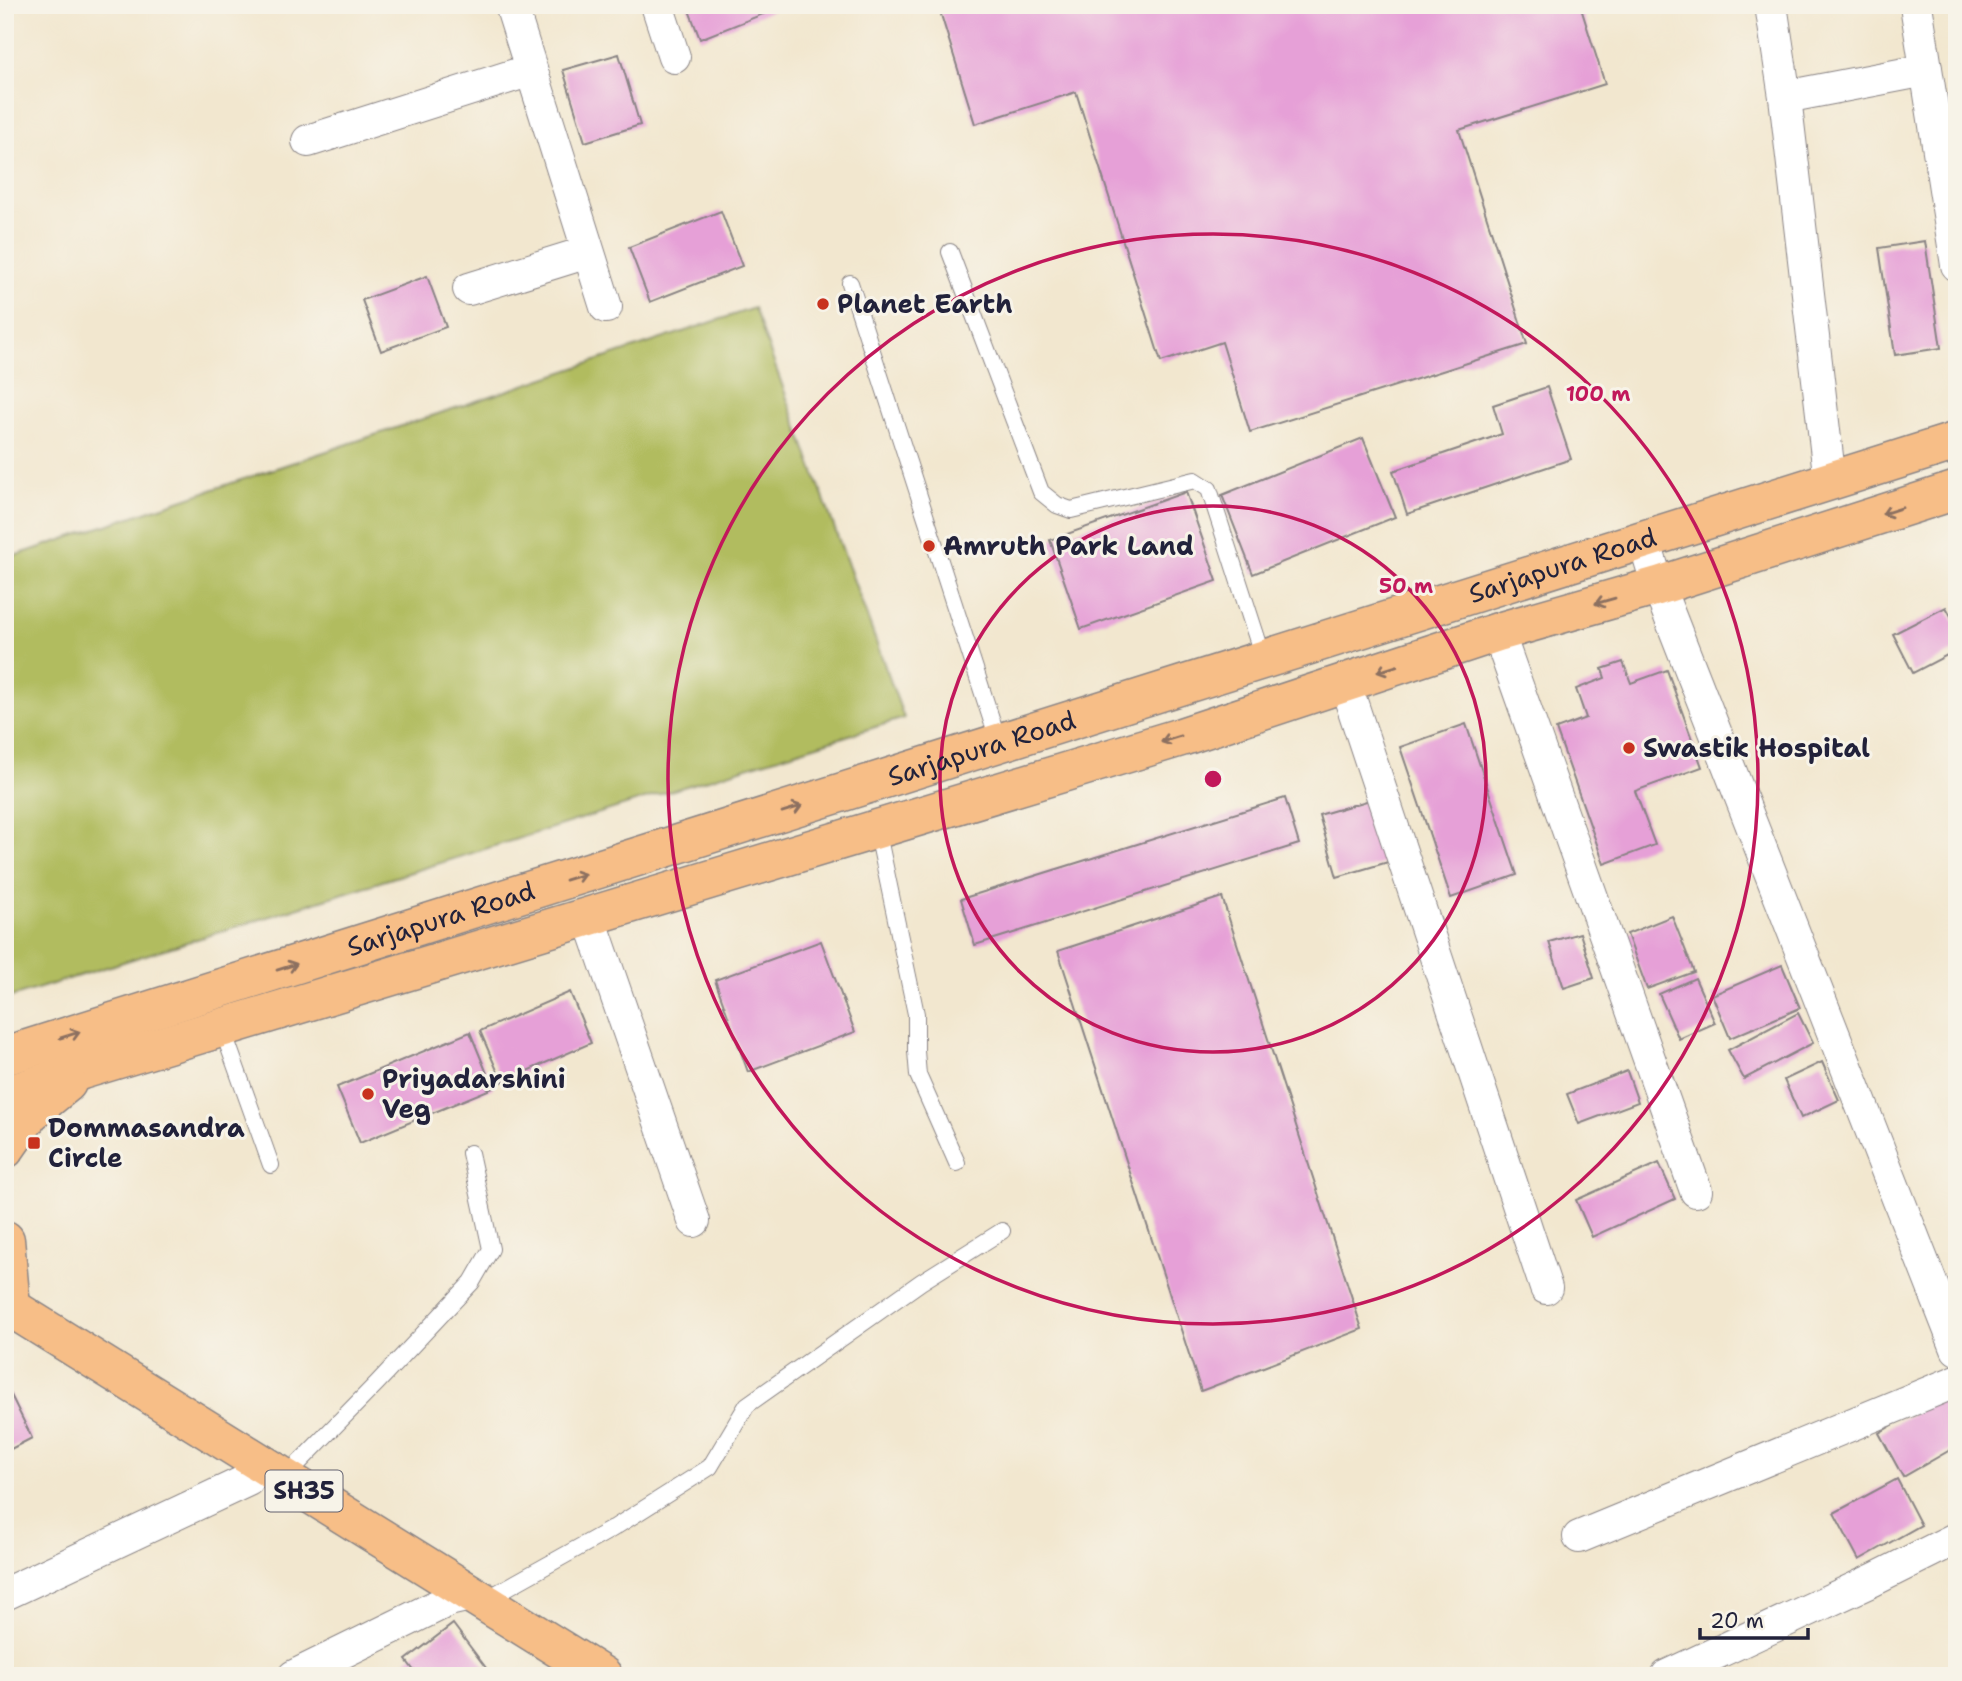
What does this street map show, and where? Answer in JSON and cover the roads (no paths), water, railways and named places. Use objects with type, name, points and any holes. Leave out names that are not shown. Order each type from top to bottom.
[{"type":"main road","name":"Sarjapura Road","points":[[5,1056],[1957,442]]},
{"type":"main road","name":"Sarjapura Road","points":[[5,1096],[82,1070],[1181,737],[1498,632],[1658,586],[1957,490]]},
{"type":"main road","points":[[5,1150],[30,1113],[82,1070]]},
{"type":"main road","points":[[5,1240],[7,1315]]},
{"type":"main road","name":"SH35","points":[[7,1315],[266,1479],[603,1676]]},
{"type":"main road","name":"SH35","points":[[468,1599],[561,1676]]},
{"type":"street","points":[[511,5],[606,307]]},
{"type":"street","points":[[657,5],[674,57]]},
{"type":"street","points":[[1770,5],[1785,97],[1830,482]]},
{"type":"street","points":[[1916,5],[1957,265]]},
{"type":"street","points":[[308,141],[531,71]]},
{"type":"street","points":[[1785,97],[1926,71]]},
{"type":"street","points":[[469,289],[588,251]]},
{"type":"street","points":[[1644,540],[1658,586],[1957,1349]]},
{"type":"street","points":[[1498,632],[1696,1191]]},
{"type":"street","points":[[1345,683],[1546,1288]]},
{"type":"street","points":[[589,916],[694,1221]]},
{"type":"street","points":[[1579,1537],[1957,1381]]},
{"type":"street","points":[[5,1594],[266,1479]]},
{"type":"street","points":[[1667,1676],[1874,1580],[1957,1538]]},
{"type":"street","points":[[294,1676],[468,1599]]},
{"type":"lane","points":[[950,252],[1041,492],[1057,505],[1071,510],[1195,480],[1202,483],[1209,489],[1264,660]]},
{"type":"lane","points":[[850,283],[999,743]]},
{"type":"lane","points":[[877,829],[916,1014],[918,1075],[957,1163]]},
{"type":"lane","points":[[222,1028],[271,1165]]},
{"type":"lane","points":[[266,1479],[377,1383],[472,1282],[491,1249],[470,1153]]},
{"type":"lane","points":[[468,1599],[611,1529],[710,1467],[747,1405],[921,1282],[1002,1231]]},
{"type":"place","name":"Planet Earth","points":[[823,304]]},
{"type":"place","name":"Amruth Park Land","points":[[929,546]]},
{"type":"place","name":"Swastik Hospital","points":[[1629,748]]},
{"type":"place","name":"Priyadarshini Veg","points":[[368,1094]]},
{"type":"place","name":"Dommasandra Circle","points":[[34,1143]]}]
